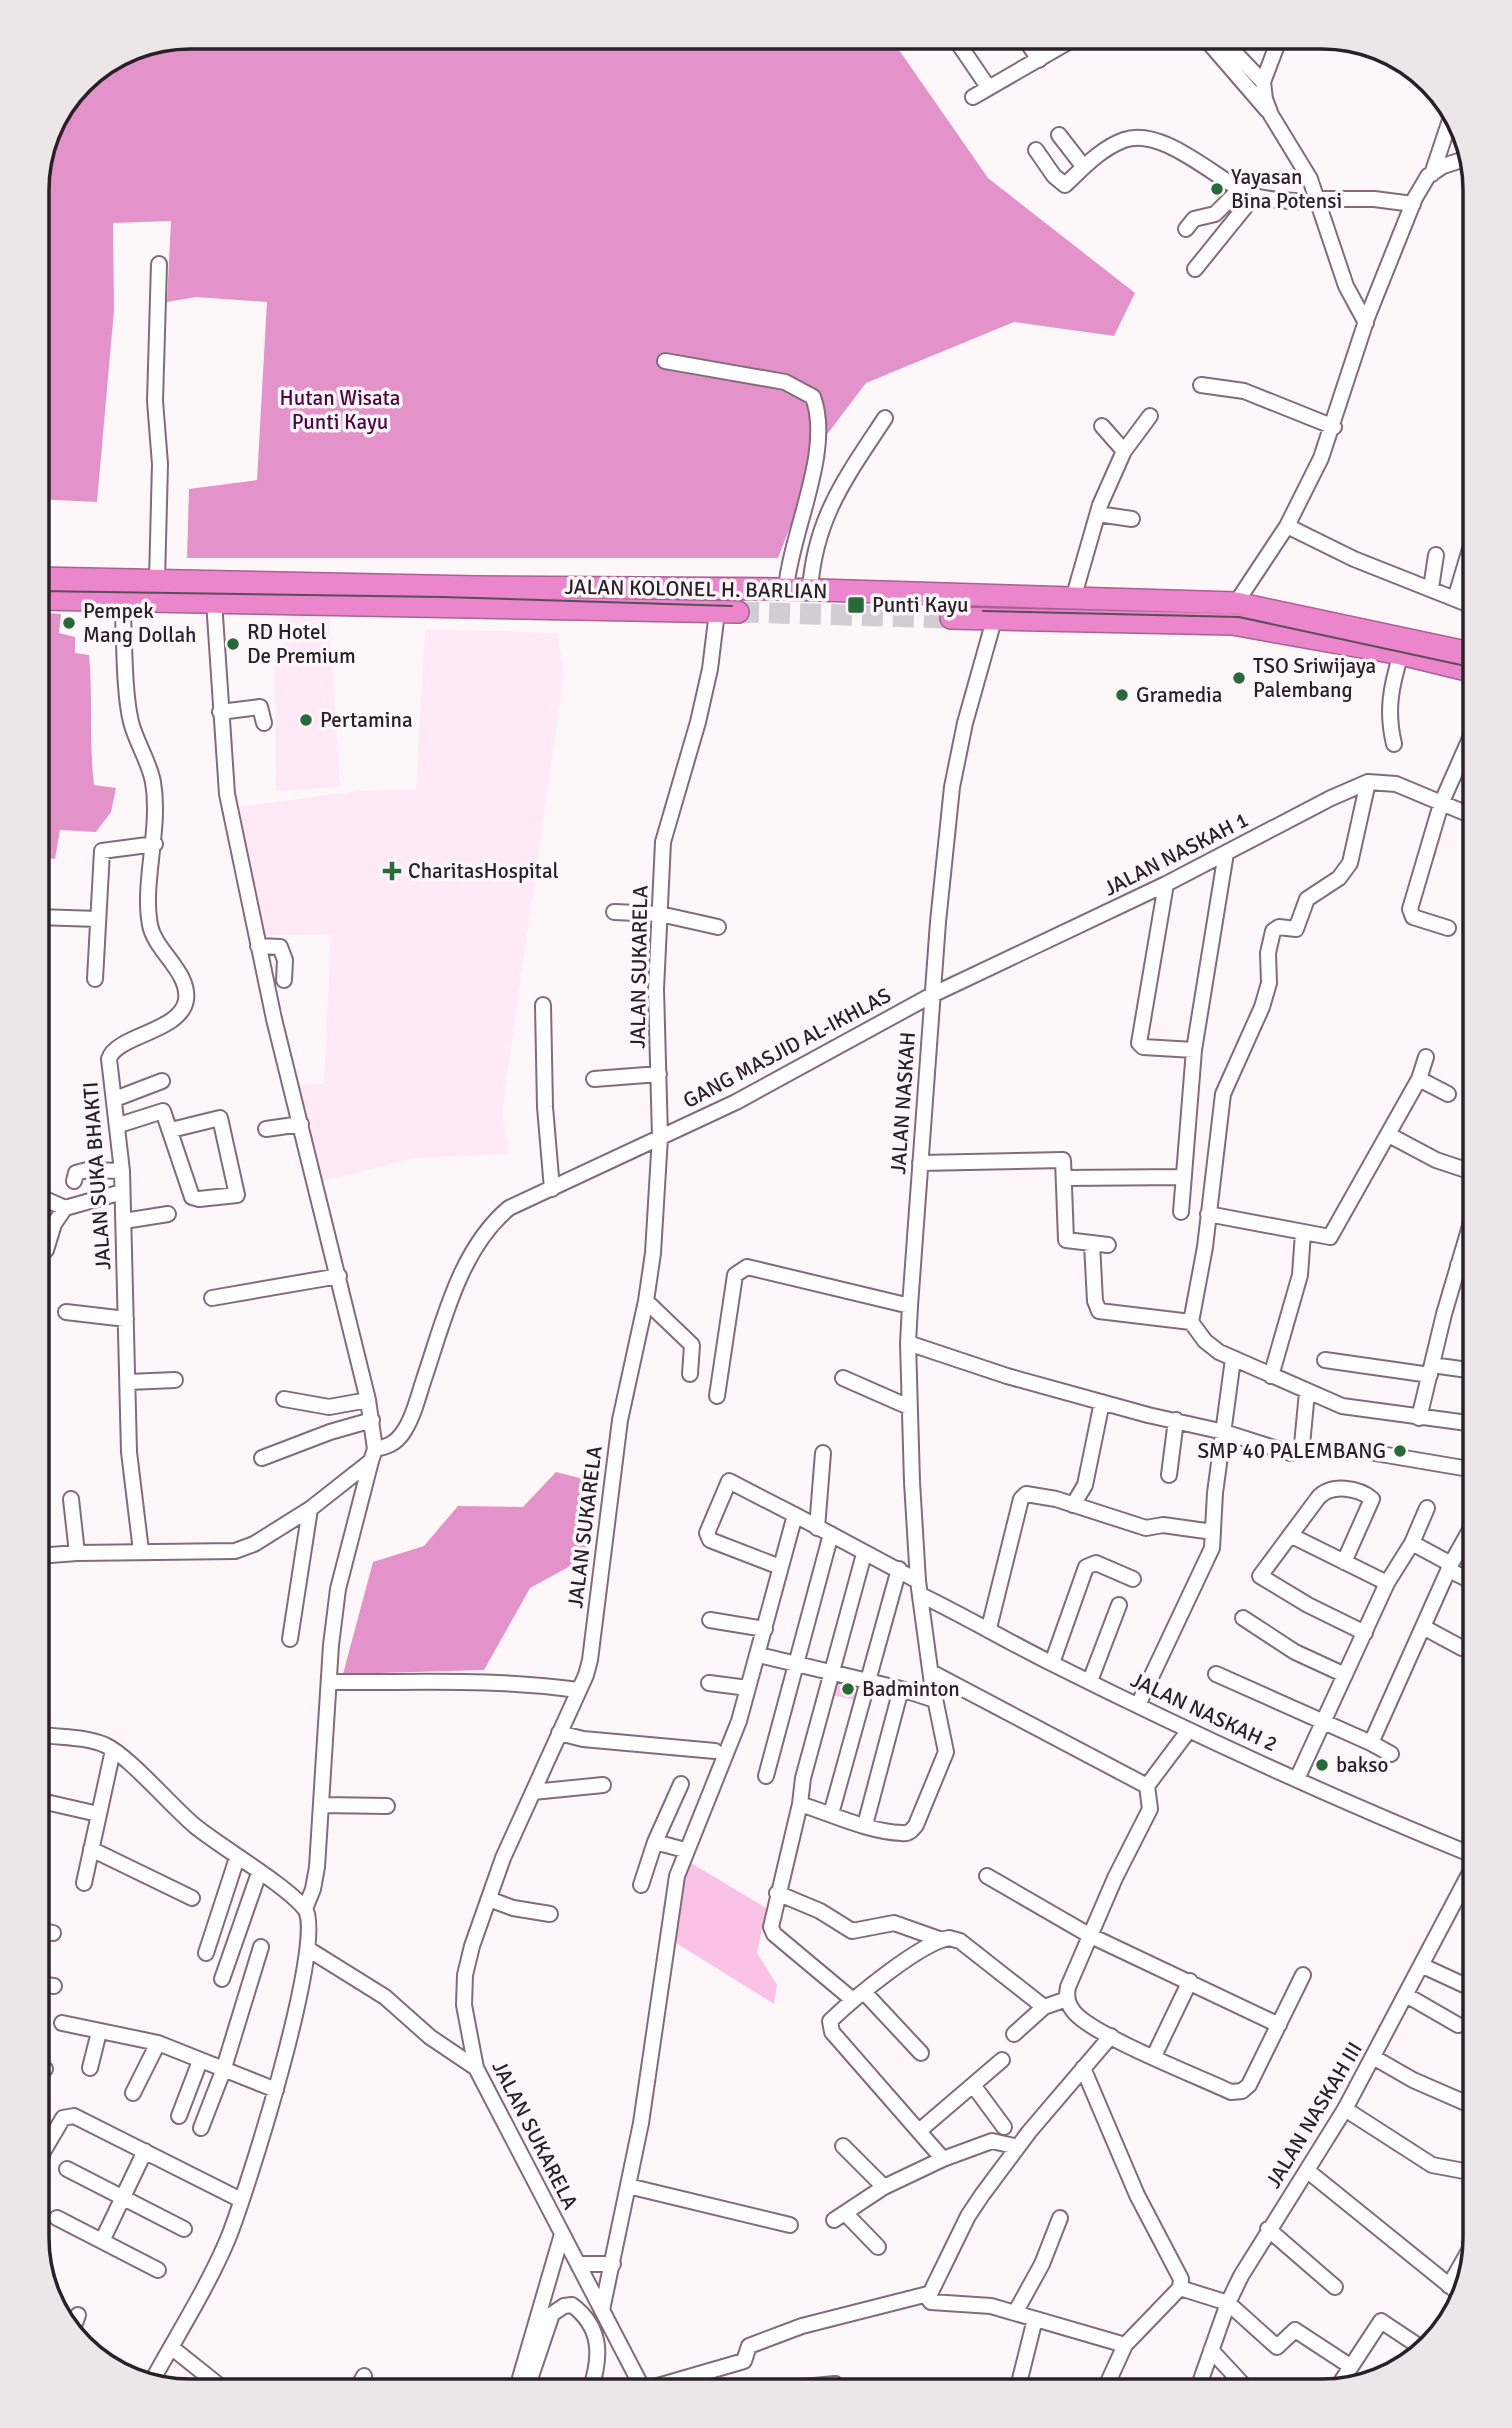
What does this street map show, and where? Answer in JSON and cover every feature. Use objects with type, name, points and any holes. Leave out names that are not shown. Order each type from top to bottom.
[{"type":"highway","name":"JALAN KOLONEL H. BARLIAN","points":[[49,578],[477,587],[786,589],[1236,603],[1463,651]]},
{"type":"highway","name":"JALAN KOLONEL H. BARLIAN","points":[[49,599],[727,612]]},
{"type":"highway","points":[[951,618],[1232,624],[1401,654],[1463,670]]},
{"type":"street","points":[[962,49],[988,87]]},
{"type":"street","points":[[1032,49],[1039,60]]},
{"type":"street","points":[[974,97],[1057,49]]},
{"type":"street","points":[[1214,49],[1271,115],[1310,179],[1346,286],[1366,323]]},
{"type":"street","points":[[1231,49],[1263,82],[1271,115]]},
{"type":"street","points":[[1263,82],[1275,49]]},
{"type":"street","points":[[1059,135],[1083,166]]},
{"type":"street","points":[[1035,150],[1064,185],[1083,166],[1127,139],[1150,139],[1172,147],[1254,195],[1318,201],[1374,199],[1413,204]]},
{"type":"street","points":[[1236,603],[1287,526],[1334,427],[1366,323],[1413,204],[1453,139]]},
{"type":"street","points":[[1432,174],[1443,166],[1459,161]]},
{"type":"street","points":[[1186,229],[1195,219],[1207,218],[1222,209],[1240,189]]},
{"type":"street","points":[[1195,269],[1254,195]]},
{"type":"street","points":[[157,580],[160,464],[155,401],[159,264]]},
{"type":"street","points":[[665,361],[785,382],[813,397],[819,414],[817,447],[786,589]]},
{"type":"street","points":[[1201,385],[1244,391],[1334,427]]},
{"type":"street","points":[[1073,599],[1109,480],[1124,451],[1150,416]]},
{"type":"street","points":[[1102,426],[1124,451]]},
{"type":"street","points":[[810,590],[826,515],[845,476],[878,428]]},
{"type":"street","points":[[1098,514],[1132,519]]},
{"type":"street","points":[[1287,526],[1354,559],[1463,602]]},
{"type":"street","points":[[1430,588],[1436,555]]},
{"type":"street","points":[[1455,599],[1463,572]]},
{"type":"street","name":"JALAN SUKA BHAKTI","points":[[122,600],[131,721],[152,781],[155,844],[150,890],[150,927],[160,948],[178,973],[186,1000],[183,1009],[172,1020],[110,1055],[122,1171],[129,1452],[141,1552]]},
{"type":"street","points":[[156,2374],[220,2258],[276,2090],[308,1949],[309,1925],[305,1909],[316,1877],[338,1589],[373,1455],[372,1420],[368,1400],[258,946],[227,794],[214,601]]},
{"type":"street","name":"JALAN SUKARELA","points":[[638,2379],[476,2068],[466,2024],[464,1989],[472,1946],[503,1858],[578,1690],[592,1647],[606,1513],[620,1420],[646,1301],[660,1138],[656,989],[663,842],[727,612]]},
{"type":"street","name":"JALAN NASKAH","points":[[800,1804],[865,1825],[902,1833],[915,1828],[946,1752],[935,1700],[920,1588],[909,1407],[908,1343],[932,995],[952,787],[965,723],[994,620]]},
{"type":"street","points":[[1394,744],[1388,719],[1389,704],[1401,654]]},
{"type":"street","points":[[220,712],[260,707],[264,723]]},
{"type":"street","points":[[1448,928],[1413,917],[1410,911],[1441,804],[1463,754]]},
{"type":"street","points":[[1368,782],[1348,868],[1307,899],[1296,929],[1279,927],[1273,931],[1268,953],[1269,983],[1262,1007],[1223,1094],[1191,1322],[1205,1341],[1233,1359],[1342,1406],[1463,1423]]},
{"type":"street","name":"JALAN NASKAH 1","points":[[932,995],[1166,884],[1331,798],[1368,782],[1396,783],[1463,812]]},
{"type":"street","points":[[95,979],[103,849],[155,844]]},
{"type":"street","points":[[1181,1212],[1194,1050],[1226,853]]},
{"type":"street","points":[[1166,884],[1139,1043],[1143,1047],[1194,1050]]},
{"type":"street","points":[[614,912],[660,914],[718,927]]},
{"type":"street","points":[[49,917],[98,919]]},
{"type":"street","points":[[258,946],[280,947],[285,960],[284,980]]},
{"type":"street","name":"GANG MASJID AL-IKHLAS","points":[[49,1552],[183,1554],[235,1551],[254,1544],[310,1509],[373,1455],[393,1443],[407,1426],[443,1322],[481,1236],[509,1208],[776,1082],[932,995]]},
{"type":"street","points":[[543,1005],[545,1107],[552,1189]]},
{"type":"street","points":[[1208,1214],[1303,1233],[1328,1237],[1332,1235],[1419,1079],[1426,1057]]},
{"type":"street","points":[[594,1079],[659,1074]]},
{"type":"street","points":[[1419,1079],[1448,1094]]},
{"type":"street","points":[[115,1099],[146,1089],[162,1080]]},
{"type":"street","points":[[119,1125],[163,1111],[192,1197],[236,1196],[238,1192],[219,1118],[171,1130]]},
{"type":"street","points":[[266,1129],[301,1125]]},
{"type":"street","points":[[1389,1135],[1436,1160],[1463,1169]]},
{"type":"street","points":[[920,1163],[1062,1160],[1065,1238],[1108,1245]]},
{"type":"street","points":[[74,1181],[79,1172],[122,1171]]},
{"type":"street","points":[[1064,1178],[1184,1177]]},
{"type":"street","points":[[49,1240],[56,1218],[65,1208],[122,1192]]},
{"type":"street","points":[[49,1201],[65,1208]]},
{"type":"street","points":[[124,1221],[168,1214]]},
{"type":"street","points":[[1271,1376],[1300,1275],[1303,1233]]},
{"type":"street","points":[[1092,1244],[1095,1301],[1100,1311],[1191,1322]]},
{"type":"street","points":[[1419,1418],[1463,1249]]},
{"type":"street","points":[[1458,1265],[1463,1266]]},
{"type":"street","points":[[717,1396],[735,1275],[740,1269],[747,1267],[910,1306]]},
{"type":"street","points":[[212,1298],[339,1276]]},
{"type":"street","points":[[646,1301],[692,1345],[690,1374]]},
{"type":"street","points":[[66,1312],[126,1319]]},
{"type":"street","points":[[908,1343],[1007,1376],[1296,1452],[1302,1445],[1307,1392]]},
{"type":"street","points":[[1138,1705],[1210,1553],[1233,1359]]},
{"type":"street","points":[[1325,1360],[1463,1371]]},
{"type":"street","points":[[843,1378],[909,1407]]},
{"type":"street","points":[[128,1382],[175,1380]]},
{"type":"street","points":[[284,1399],[328,1407],[368,1400]]},
{"type":"street","points":[[1073,1505],[1084,1485],[1102,1402]]},
{"type":"street","points":[[262,1458],[330,1432],[372,1420]]},
{"type":"street","points":[[1169,1475],[1176,1420]]},
{"type":"street","points":[[1363,1451],[1463,1468]]},
{"type":"street","points":[[817,1528],[823,1453]]},
{"type":"street","name":"JALAN NASKAH 2","points":[[780,1567],[710,1541],[707,1533],[729,1480],[899,1569],[920,1588],[1052,1663],[1189,1730],[1463,1851]]},
{"type":"street","points":[[1344,1562],[1371,1506],[1370,1496],[1337,1489],[1324,1491],[1260,1576],[1308,1605],[1365,1633]]},
{"type":"street","points":[[989,1628],[1023,1496],[1035,1494],[1146,1528],[1163,1525],[1213,1532]]},
{"type":"street","points":[[71,1499],[77,1553]]},
{"type":"street","points":[[1297,1779],[1387,1583],[1412,1543],[1427,1508]]},
{"type":"street","points":[[290,1639],[310,1509]]},
{"type":"street","points":[[602,2310],[641,2123],[668,1930],[685,1850],[739,1721],[795,1515]]},
{"type":"street","points":[[766,1776],[831,1534]]},
{"type":"street","points":[[1292,1536],[1387,1583]]},
{"type":"street","points":[[1412,1543],[1463,1575]]},
{"type":"street","points":[[1371,1743],[1463,1543]]},
{"type":"street","points":[[864,1553],[803,1779],[800,1804],[777,1893],[773,1933],[858,1996],[921,2053]]},
{"type":"street","points":[[1052,1663],[1088,1565],[1096,1563],[1133,1578]]},
{"type":"street","points":[[831,1814],[899,1569]]},
{"type":"street","points":[[1090,1681],[1119,1605]]},
{"type":"street","points":[[1243,1618],[1295,1652],[1345,1675]]},
{"type":"street","points":[[710,1619],[765,1629]]},
{"type":"street","points":[[1425,1628],[1463,1648]]},
{"type":"street","points":[[759,1655],[869,1680],[935,1700]]},
{"type":"street","points":[[931,1672],[1147,1786]]},
{"type":"street","points":[[1216,1674],[1391,1754]]},
{"type":"street","points":[[329,1682],[523,1682],[578,1690]]},
{"type":"street","points":[[709,1683],[748,1689]]},
{"type":"street","points":[[865,1825],[901,1689]]},
{"type":"street","points":[[1189,1730],[1147,1786],[1150,1809],[1089,1935],[1068,1987],[1067,1999],[1079,2017],[1111,2036],[1231,2092],[1238,2092],[1249,2085],[1303,1975]]},
{"type":"street","points":[[559,1733],[583,1740],[715,1751]]},
{"type":"street","points":[[49,1736],[96,1742],[113,1750],[193,1824],[305,1909]]},
{"type":"street","points":[[84,1882],[113,1750]]},
{"type":"street","points":[[640,1885],[655,1842],[681,1784]]},
{"type":"street","points":[[533,1793],[603,1785]]},
{"type":"street","points":[[49,1803],[98,1814]]},
{"type":"street","points":[[323,1805],[387,1806]]},
{"type":"street","points":[[655,1842],[685,1850]]},
{"type":"street","points":[[91,1849],[192,1898]]},
{"type":"street","points":[[206,1953],[237,1858]]},
{"type":"street","points":[[222,1979],[259,1873]]},
{"type":"street","points":[[987,1876],[1089,1935],[1279,2025]]},
{"type":"street","name":"JALAN NASKAH III","points":[[1201,2379],[1228,2303],[1268,2229],[1309,2172],[1345,2109],[1463,1887]]},
{"type":"street","points":[[777,1893],[820,1910],[852,1931],[894,1923],[942,1940],[960,1941],[1044,2007]]},
{"type":"street","points":[[489,1899],[513,1908],[550,1914]]},
{"type":"street","points":[[942,1940],[858,1996],[830,2021],[829,2029],[943,2159]]},
{"type":"street","points":[[201,2128],[223,2071],[261,1947]]},
{"type":"street","points":[[308,1949],[385,1997],[430,2037],[476,2068]]},
{"type":"street","points":[[1423,1966],[1463,1984]]},
{"type":"street","points":[[1154,2056],[1190,1981]]},
{"type":"street","points":[[49,1985],[54,1986]]},
{"type":"street","points":[[1406,1995],[1458,2025]]},
{"type":"street","points":[[1014,2034],[1044,2007],[1067,1999]]},
{"type":"street","points":[[62,2023],[158,2043],[276,2090]]},
{"type":"street","points":[[90,2068],[99,2032]]},
{"type":"street","points":[[685,2379],[744,2361],[749,2346],[802,2326],[928,2294],[948,2262],[968,2216],[1018,2147],[1111,2036]]},
{"type":"street","points":[[133,2092],[158,2043]]},
{"type":"street","points":[[1373,2057],[1413,2080],[1463,2102]]},
{"type":"street","points":[[919,2131],[1002,2060]]},
{"type":"street","points":[[179,2116],[200,2061]]},
{"type":"street","points":[[1083,2068],[1137,2196],[1178,2271],[1180,2288]]},
{"type":"street","points":[[973,2085],[1004,2127]]},
{"type":"street","points":[[1345,2109],[1432,2165],[1463,2171]]},
{"type":"street","points":[[49,2140],[58,2124],[68,2115],[240,2200]]},
{"type":"street","points":[[878,2247],[840,2216],[884,2187],[943,2159],[992,2141],[1018,2147]]},
{"type":"street","points":[[843,2146],[884,2187]]},
{"type":"street","points":[[102,2241],[145,2151]]},
{"type":"street","points":[[67,2169],[184,2229]]},
{"type":"street","points":[[1309,2172],[1453,2289]]},
{"type":"street","points":[[628,2186],[790,2225]]},
{"type":"street","points":[[57,2218],[158,2270]]},
{"type":"street","points":[[1015,2313],[1042,2264],[1060,2218]]},
{"type":"street","points":[[1268,2229],[1335,2287]]},
{"type":"street","points":[[520,2379],[562,2234]]},
{"type":"street","points":[[578,2264],[613,2264]]},
{"type":"street","points":[[1180,2288],[1228,2303],[1276,2346],[1294,2330],[1350,2366]]},
{"type":"street","points":[[1109,2379],[1125,2345],[1180,2288]]},
{"type":"street","points":[[928,2294],[932,2302],[981,2305],[1125,2345]]},
{"type":"street","points":[[530,2379],[552,2314],[572,2305],[583,2315],[596,2336],[599,2360],[593,2379]]},
{"type":"street","points":[[76,2321],[78,2315]]},
{"type":"street","points":[[1020,2379],[1035,2319]]},
{"type":"street","points":[[1343,2377],[1381,2321],[1415,2344]]},
{"type":"street","points":[[596,2336],[612,2328]]},
{"type":"street","points":[[171,2347],[211,2379]]},
{"type":"street","points":[[1212,2350],[1237,2379]]},
{"type":"shaded area","name":"Pertamina","points":[[329,615],[340,787],[276,791],[275,652],[284,650],[285,616]]},
{"type":"shaded area","name":"CharitasHospital","points":[[425,629],[557,633],[564,673],[502,1112],[509,1154],[414,1158],[320,1182],[295,1085],[324,1084],[331,935],[261,935],[237,807],[358,791],[416,789]]},
{"type":"shaded area","name":"Badminton","points":[[836,1676],[864,1683],[859,1701],[832,1695]]},
{"type":"shaded area","points":[[686,1860],[766,1908],[757,1953],[777,1985],[774,2004],[665,1936]]},
{"type":"green space","name":"Hutan Wisata Punti Kayu","points":[[181,49],[899,50],[988,178],[1135,293],[1114,336],[1014,322],[866,383],[825,437],[778,558],[187,558],[189,489],[257,480],[267,302],[196,297],[167,302],[171,221],[113,223],[114,310],[97,502],[49,500],[50,172],[60,136],[78,104],[90,90],[120,68],[163,52]]},
{"type":"green space","points":[[49,613],[61,614],[59,633],[75,637],[75,653],[89,655],[94,785],[116,788],[111,812],[96,832],[60,830],[55,859],[49,858]]},
{"type":"green space","points":[[556,1472],[595,1482],[585,1558],[530,1588],[484,1670],[343,1674],[373,1562],[424,1546],[458,1506],[523,1507]]},
{"type":"tunnel","points":[[738,612],[951,618]]},
{"type":"tram line","points":[[49,591],[442,597],[732,606]]},
{"type":"tram line","points":[[983,611],[1239,617],[1463,665]]},
{"type":"place","name":"Yayasan Bina Potensi","points":[[1217,189]]},
{"type":"place","name":"Punti Kayu","points":[[856,605]]},
{"type":"place","name":"Pempek Mang Dollah","points":[[69,623]]},
{"type":"place","name":"RD Hotel De Premium","points":[[233,644]]},
{"type":"place","name":"TSO Sriwijaya Palembang","points":[[1239,678]]},
{"type":"place","name":"Gramedia","points":[[1122,695]]},
{"type":"place","name":"Pertamina","points":[[306,720]]},
{"type":"place","name":"CharitasHospital","points":[[392,871]]},
{"type":"place","name":"SMP 40 PALEMBANG","points":[[1400,1451]]},
{"type":"place","name":"Badminton","points":[[848,1689]]},
{"type":"place","name":"bakso","points":[[1322,1765]]}]
